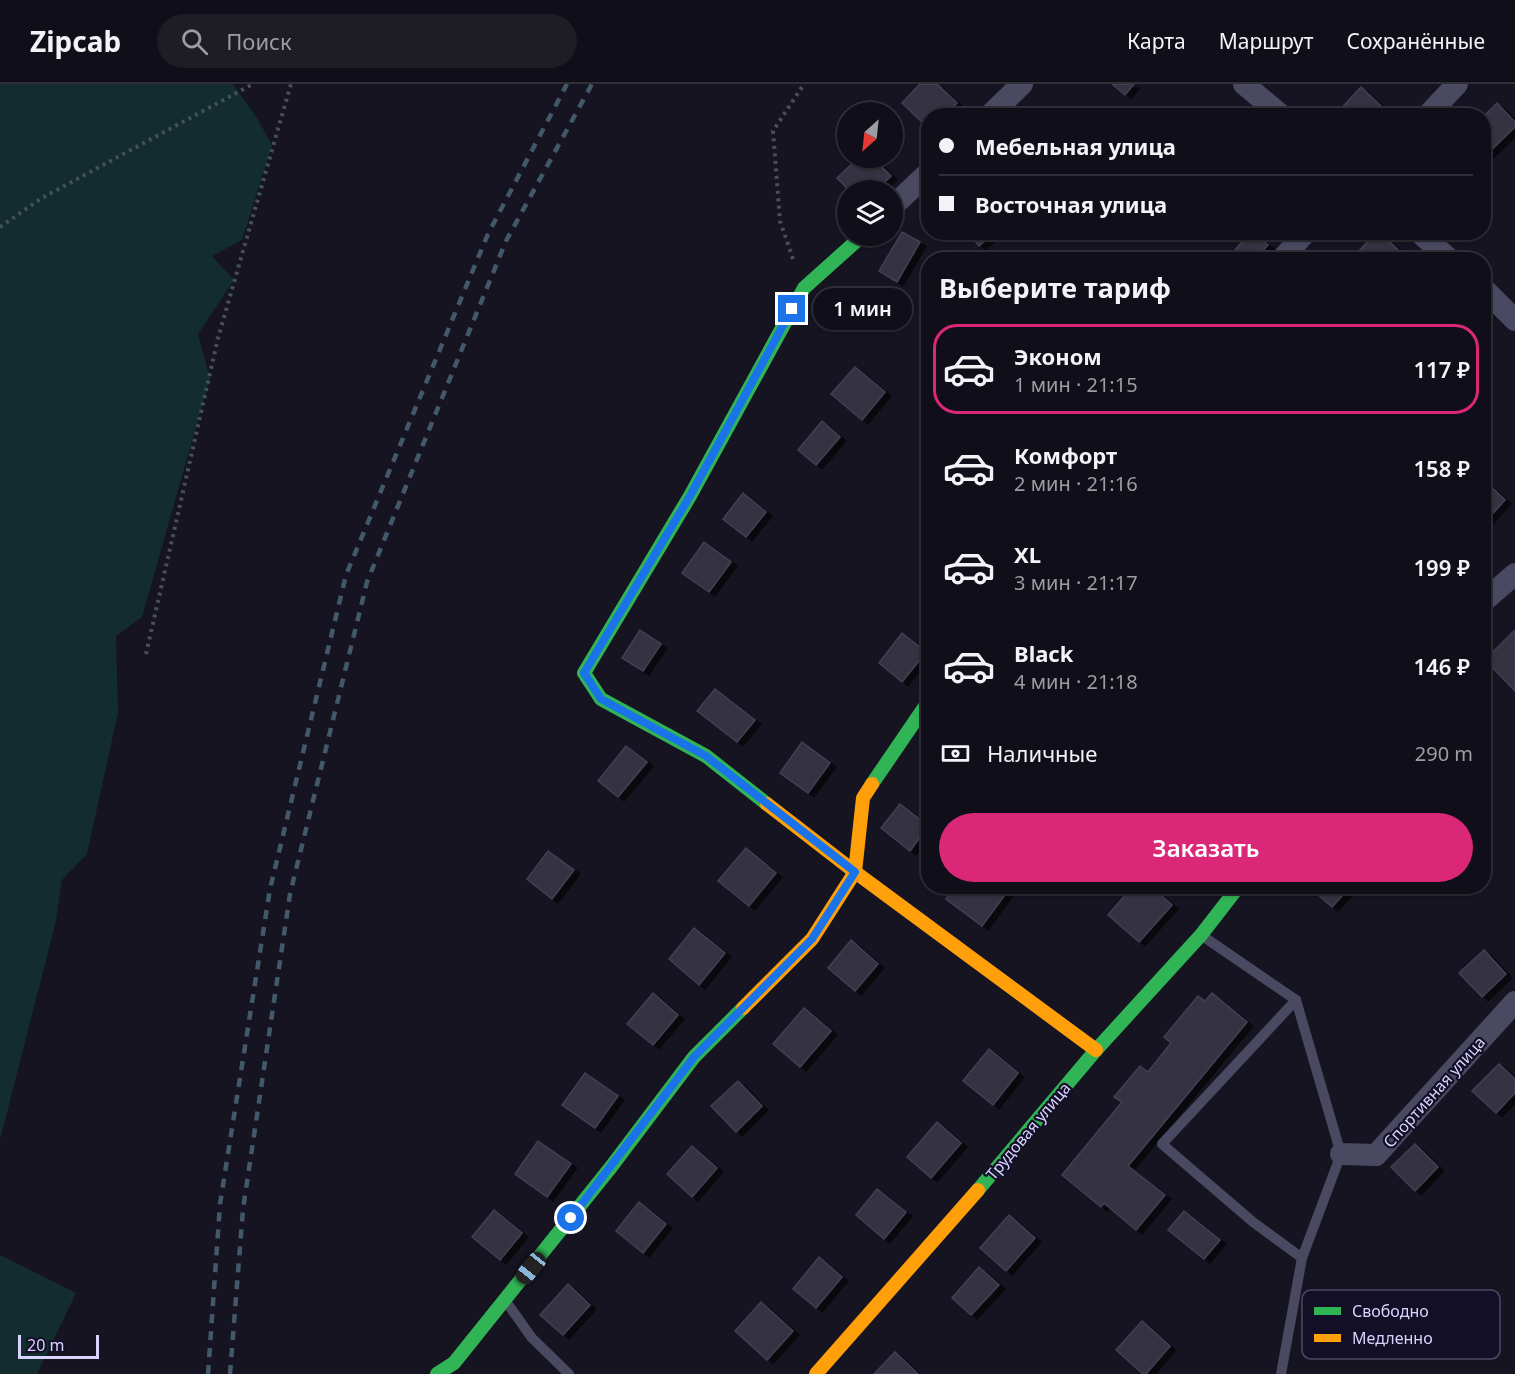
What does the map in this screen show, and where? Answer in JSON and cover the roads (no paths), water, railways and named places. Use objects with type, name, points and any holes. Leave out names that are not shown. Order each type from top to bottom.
[{"type":"street","points":[[996,108],[1022,84]]},
{"type":"street","points":[[1244,84],[1272,108]]},
{"type":"street","points":[[1434,108],[1457,84]]},
{"type":"street","points":[[903,197],[921,180]]},
{"type":"street","points":[[1288,252],[1299,240]]},
{"type":"street","points":[[1428,240],[1441,252]]},
{"type":"street","points":[[851,246],[804,288],[690,496],[584,673],[601,699],[706,756],[855,872],[1096,1050]]},
{"type":"street","points":[[1491,296],[1515,320]]},
{"type":"street","points":[[1491,596],[1515,574]]},
{"type":"street","points":[[436,1374],[454,1363],[605,1175],[694,1057],[812,939],[855,872],[863,798],[921,712]]},
{"type":"street","name":"Трудовая улица","points":[[816,1374],[983,1185],[1096,1050],[1201,935],[1233,894]]},
{"type":"street","name":"Спортивная улица","points":[[1341,1154],[1376,1155],[1515,1002]]},
{"type":"lane","points":[[1201,935],[1296,1000],[1341,1154],[1302,1258],[1281,1374]]},
{"type":"lane","points":[[1296,1000],[1162,1144],[1253,1222],[1302,1258]]},
{"type":"lane","points":[[505,1300],[532,1338],[569,1374]]},
{"type":"railway","points":[[208,1374],[220,1204],[270,889],[346,575],[488,234],[567,84]]},
{"type":"railway","points":[[230,1374],[243,1209],[290,894],[367,582],[506,241],[592,84]]}]
